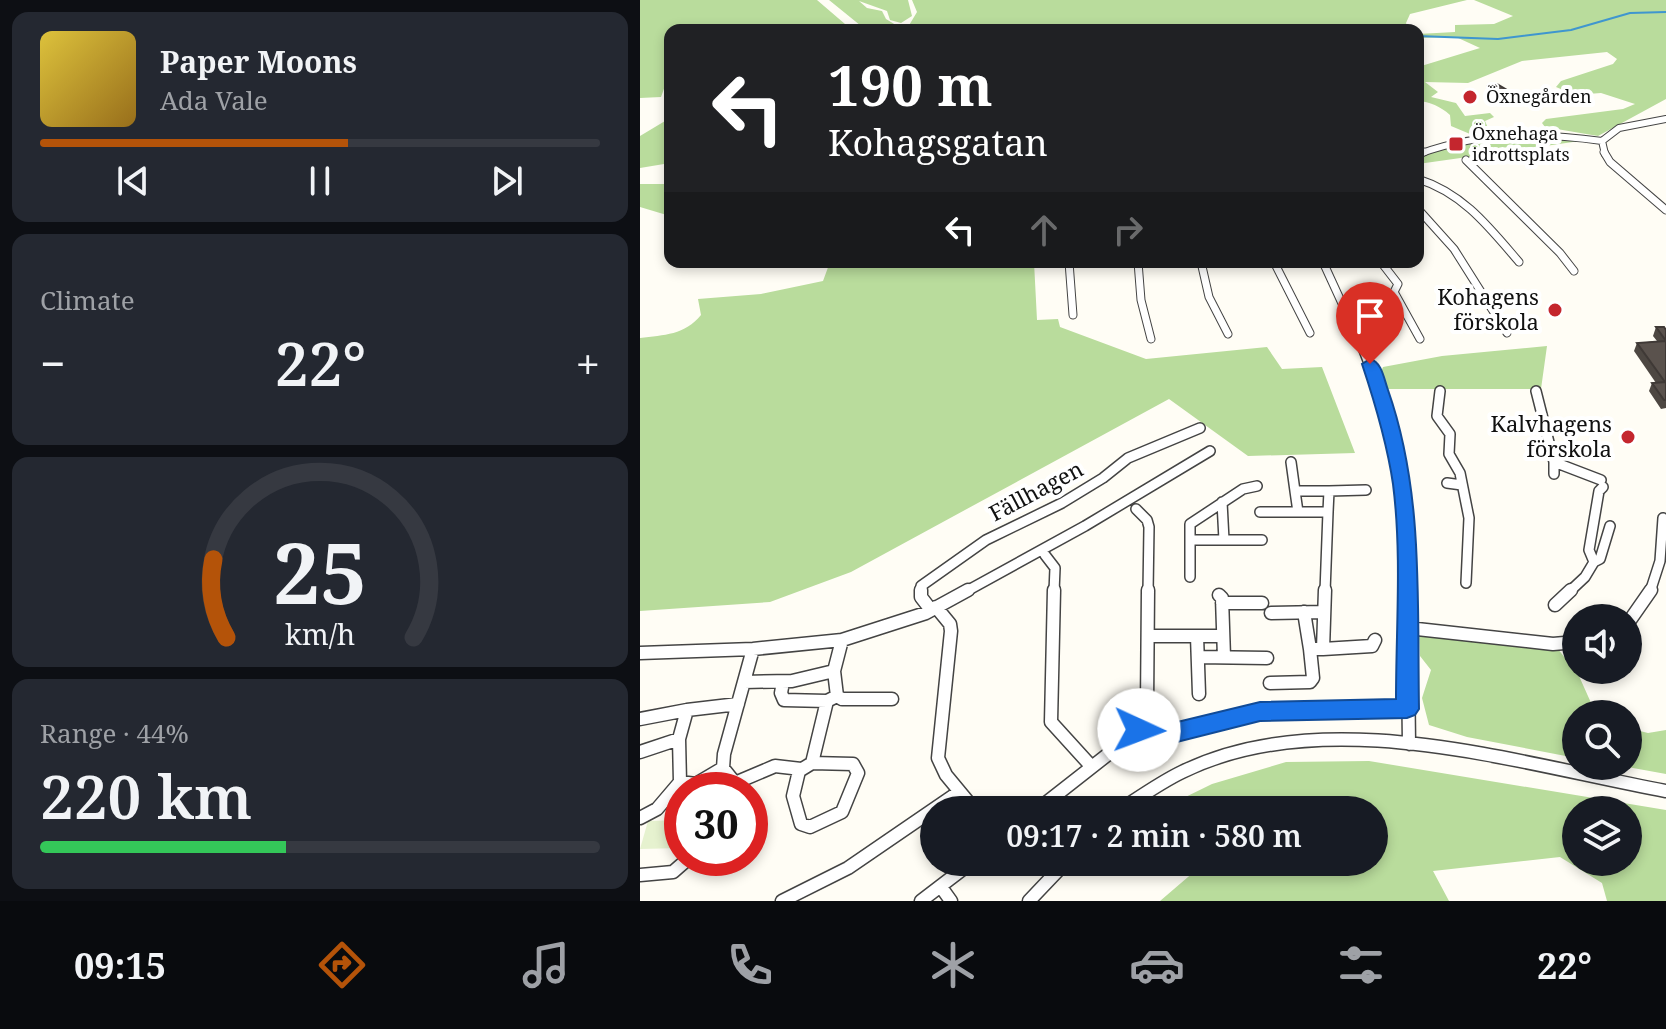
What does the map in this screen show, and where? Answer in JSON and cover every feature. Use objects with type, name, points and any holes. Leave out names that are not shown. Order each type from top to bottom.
[{"type":"street","points":[[1424,152],[1472,140],[1538,134],[1602,141],[1619,128],[1666,119]]},
{"type":"street","points":[[1602,141],[1605,156],[1610,162],[1666,210]]},
{"type":"street","points":[[1466,160],[1560,253],[1574,271]]},
{"type":"street","points":[[1424,181],[1443,187],[1463,199],[1519,262]]},
{"type":"street","points":[[1424,216],[1454,249],[1507,333]]},
{"type":"street","points":[[1069,268],[1073,315]]},
{"type":"street","points":[[1138,268],[1141,300],[1151,339]]},
{"type":"street","points":[[1202,268],[1209,297],[1228,334]]},
{"type":"street","points":[[1277,268],[1310,333]]},
{"type":"street","points":[[1326,268],[1367,356],[1395,447],[1405,510],[1409,744]]},
{"type":"street","points":[[1385,268],[1398,284],[1394,292],[1420,339]]},
{"type":"street","points":[[1440,391],[1437,416],[1450,434],[1449,454],[1460,473],[1469,518],[1466,583]]},
{"type":"street","points":[[1536,391],[1546,434],[1552,443],[1554,474]]},
{"type":"street","name":"Fällhagen","points":[[934,609],[921,597],[921,586],[986,540],[1062,503],[1103,478],[1128,458],[1200,428]]},
{"type":"street","points":[[640,653],[753,649],[842,640],[934,609],[1085,526],[1210,451]]},
{"type":"street","points":[[1291,462],[1298,512]]},
{"type":"street","points":[[1554,462],[1602,484],[1589,550],[1594,562]]},
{"type":"street","points":[[1447,483],[1462,485]]},
{"type":"street","points":[[1190,577],[1190,524],[1245,488],[1257,486]]},
{"type":"street","points":[[1295,491],[1366,490]]},
{"type":"street","points":[[1323,649],[1329,491]]},
{"type":"street","points":[[1222,502],[1224,540]]},
{"type":"street","points":[[1054,796],[1139,730],[1147,705],[1149,527],[1147,520],[1136,509]]},
{"type":"street","points":[[1260,512],[1328,512]]},
{"type":"street","points":[[1642,606],[1656,579],[1663,518]]},
{"type":"street","points":[[1555,605],[1600,559],[1610,526]]},
{"type":"street","points":[[1190,540],[1262,540]]},
{"type":"street","points":[[1045,555],[1055,568],[1049,714],[1056,729],[1091,766]]},
{"type":"street","points":[[1224,657],[1220,599],[1262,603]]},
{"type":"street","points":[[934,609],[950,624],[951,631],[938,758],[963,796]]},
{"type":"street","points":[[1270,683],[1310,682],[1313,678],[1304,612]]},
{"type":"street","points":[[1271,613],[1324,612]]},
{"type":"street","points":[[1408,628],[1562,643]]},
{"type":"street","points":[[1148,636],[1223,636]]},
{"type":"street","points":[[1197,636],[1199,694]]},
{"type":"street","points":[[753,649],[724,754],[723,768],[735,783],[775,766],[807,766],[853,764],[858,773],[842,812],[810,827],[801,824],[793,796],[807,766],[832,698],[834,671],[842,640]]},
{"type":"street","points":[[1310,649],[1368,647],[1375,640]]},
{"type":"street","points":[[1198,657],[1267,658]]},
{"type":"street","points":[[744,682],[783,682],[834,671]]},
{"type":"street","points":[[783,682],[781,693],[784,700],[892,699]]},
{"type":"street","points":[[641,721],[687,710],[738,704]]},
{"type":"street","points":[[1139,730],[1165,735],[1260,712],[1407,709]]},
{"type":"street","points":[[680,772],[679,739],[687,710]]},
{"type":"street","points":[[1143,796],[1185,770],[1216,758],[1272,742],[1345,738],[1409,744],[1666,791]]},
{"type":"street","points":[[640,752],[679,739]]},
{"type":"street","points":[[718,772],[723,768]]},
{"type":"street","points":[[782,901],[848,868],[959,792]]},
{"type":"street","points":[[640,818],[657,809],[664,801]]},
{"type":"street","points":[[640,875],[664,873]]},
{"type":"street","points":[[921,901],[955,876]]},
{"type":"street","points":[[1029,901],[1053,876]]},
{"type":"street","points":[[941,887],[951,901]]},
{"type":"green space","points":[[640,0],[817,0],[845,24],[664,24],[664,89],[661,97],[640,98]]},
{"type":"green space","points":[[829,0],[908,0],[912,16],[901,23],[890,20],[887,11],[859,1],[867,8],[882,11],[886,19],[894,24],[859,24]]},
{"type":"green space","points":[[912,0],[1467,0],[1410,14],[1406,24],[910,24],[917,12]]},
{"type":"green space","points":[[1474,0],[1666,0],[1666,99],[1598,136],[1545,127],[1542,123],[1546,119],[1623,109],[1635,104],[1601,93],[1575,95],[1556,87],[1561,81],[1613,64],[1617,59],[1607,52],[1522,61],[1468,83],[1425,82],[1438,92],[1431,97],[1456,103],[1465,116],[1490,113],[1494,117],[1485,121],[1488,128],[1484,134],[1470,134],[1451,126],[1450,115],[1424,102],[1424,65],[1480,48],[1456,37],[1424,38],[1424,34],[1455,32],[1455,25],[1494,24],[1513,16]]},
{"type":"green space","points":[[664,122],[664,164],[640,168],[640,136]]},
{"type":"green space","points":[[1535,136],[1580,141],[1424,163],[1424,156],[1428,154],[1474,143]]},
{"type":"green space","points":[[640,184],[664,184],[664,214],[640,207]]},
{"type":"green space","points":[[828,268],[1034,268],[1037,320],[1058,319],[1060,327],[1146,359],[1267,347],[1282,369],[1322,367],[1355,453],[1248,456],[1169,399],[851,572],[770,602],[640,611],[640,338],[674,333],[688,327],[701,315],[698,299],[761,294],[823,281]]},
{"type":"green space","points":[[1547,346],[1541,389],[1387,389],[1381,372],[1383,367],[1442,356]]},
{"type":"green space","points":[[1419,635],[1558,649],[1562,654],[1562,684],[1583,684],[1590,700],[1562,700],[1562,755],[1467,737],[1429,725],[1422,698],[1431,670],[1420,656]]},
{"type":"green space","points":[[1666,730],[1666,774],[1642,770],[1642,732]]},
{"type":"green space","points":[[1369,761],[1581,796],[1562,796],[1562,858],[1433,871],[1449,901],[1160,901],[1189,876],[1388,876],[1388,796],[1188,796],[1212,784],[1286,762]]},
{"type":"green space","points":[[1642,806],[1666,810],[1666,901],[1607,901],[1602,883],[1591,876],[1642,876]]},
{"type":"green space","points":[[648,821],[664,821],[664,848],[640,849]]},
{"type":"building","points":[[1497,84],[1512,93],[1505,95],[1489,86]]},
{"type":"building","points":[[1656,327],[1664,327],[1666,341]]},
{"type":"building","points":[[1666,341],[1666,400],[1664,400],[1652,383],[1665,382],[1637,343]]},
{"type":"waterway","points":[[1424,36],[1498,39],[1571,30],[1630,13],[1666,12]]},
{"type":"place","name":"Öxnegården","points":[[1470,97]]},
{"type":"place","name":"Öxnehaga idrottsplats","points":[[1456,144]]},
{"type":"place","name":"Kohagens förskola","points":[[1555,310]]},
{"type":"place","name":"Kalvhagens förskola","points":[[1628,437]]},
{"type":"route","points":[[1139,730],[1165,735],[1260,712],[1407,709],[1406,528],[1402,482],[1386,410],[1370,364]]}]
